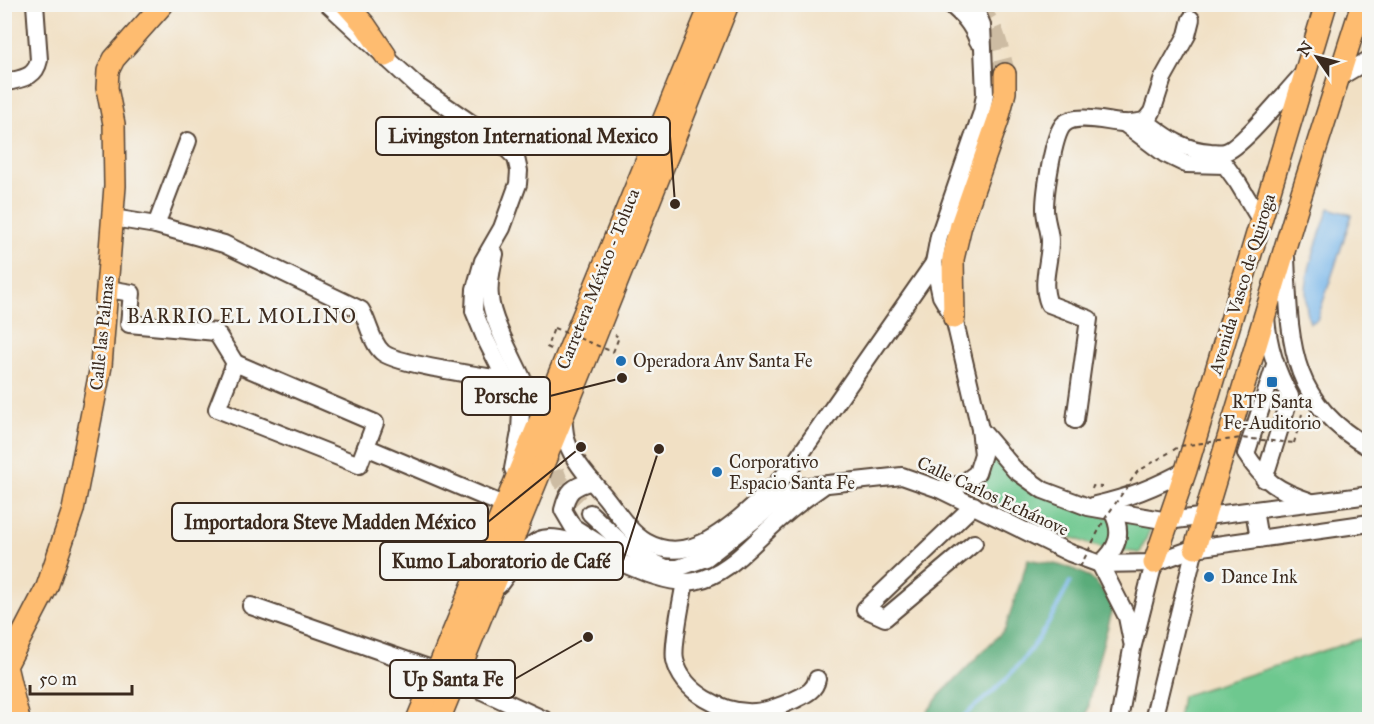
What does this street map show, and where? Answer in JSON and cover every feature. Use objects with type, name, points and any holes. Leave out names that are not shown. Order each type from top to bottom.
[{"type":"main road","name":"Calle las Palmas","points":[[6,673],[47,587],[73,510],[101,366],[115,186],[114,124],[107,88],[108,71],[114,59],[163,4]]},
{"type":"main road","points":[[346,4],[365,25],[386,56]]},
{"type":"main road","name":"Carretera México - Toluca","points":[[439,720],[446,675],[506,506],[711,4]]},
{"type":"main road","name":"Carretera México - Toluca","points":[[417,720],[446,675],[488,600],[728,4]]},
{"type":"main road","name":"Avenida Vasco de Quiroga","points":[[1154,563],[1186,470],[1326,4]]},
{"type":"main road","name":"Avenida Vasco de Quiroga","points":[[1195,548],[1202,518],[1362,4]]},
{"type":"main road","points":[[954,318],[953,259],[961,225],[998,120],[1005,92],[1005,74]]},
{"type":"main road","points":[[6,673],[19,720]]},
{"type":"street","points":[[4,83],[33,74],[37,68],[39,60],[35,4]]},
{"type":"street","points":[[328,4],[417,86],[503,145],[516,158],[519,171],[518,184],[502,228],[490,276],[489,296],[492,309],[523,380]]},
{"type":"street","points":[[939,489],[962,484],[977,473],[982,453],[980,429],[954,318],[941,296],[934,264],[939,236],[982,112],[985,94],[982,25],[973,4]]},
{"type":"street","points":[[1362,4],[1370,22]]},
{"type":"street","points":[[955,6],[974,30],[982,53]]},
{"type":"street","points":[[1143,128],[1152,112],[1163,78],[1187,35],[1191,20]]},
{"type":"street","points":[[1338,78],[1370,59]]},
{"type":"street","points":[[1075,420],[1089,319],[1048,304],[1045,294],[1045,270],[1050,239],[1045,207],[1052,155],[1058,133],[1064,124],[1077,119],[1124,123],[1143,128],[1193,151],[1225,152],[1235,147],[1249,133],[1306,71]]},
{"type":"street","points":[[1143,128],[1165,154],[1186,164],[1225,165],[1261,221]]},
{"type":"street","points":[[156,225],[189,141]]},
{"type":"street","points":[[113,218],[156,225],[224,244],[361,310],[377,346],[387,357],[506,380]]},
{"type":"street","points":[[366,447],[506,506],[520,432],[521,410],[474,311],[475,289],[483,261],[502,228]]},
{"type":"street","points":[[1286,249],[1290,337],[1306,384],[1313,400],[1329,419],[1370,448]]},
{"type":"street","points":[[563,415],[567,443],[592,481],[633,532],[645,542],[661,548],[675,550],[700,545],[720,534],[775,487],[793,465],[934,264]]},
{"type":"street","points":[[108,289],[132,293],[129,324],[216,332],[235,363],[375,423],[359,465],[217,409],[235,363]]},
{"type":"street","points":[[1264,478],[1290,396],[1275,365],[1267,330],[1266,312]]},
{"type":"street","points":[[1275,365],[1246,454],[1264,478],[1287,493],[1315,503]]},
{"type":"street","points":[[980,429],[1015,470],[1043,490],[1088,507],[1168,521],[1370,495]]},
{"type":"street","points":[[1088,507],[1127,498],[1164,483],[1186,470]]},
{"type":"street","name":"Calle Carlos Echánove","points":[[488,600],[521,556],[539,540],[558,538],[636,570],[670,581],[685,582],[705,579],[727,567],[794,506],[827,483],[902,476],[939,489],[1070,553],[1100,564],[1154,563],[1195,548],[1370,523]]},
{"type":"street","points":[[592,481],[578,485],[567,494],[563,510],[573,527],[616,554],[636,570]]},
{"type":"street","points":[[590,513],[622,544],[666,568],[678,568],[706,558],[800,487],[827,483]]},
{"type":"street","points":[[974,505],[865,609],[885,618],[974,543]]},
{"type":"street","points":[[1254,510],[1259,539]]},
{"type":"street","points":[[1113,511],[1118,521],[1119,542],[1100,564],[1127,617],[1132,649]]},
{"type":"street","points":[[1153,720],[1195,548]]},
{"type":"street","points":[[1119,720],[1132,649],[1154,563]]},
{"type":"street","points":[[685,582],[674,658],[686,684],[725,707],[753,712],[778,708],[807,694],[816,685],[817,679]]},
{"type":"street","points":[[251,606],[446,675],[545,720]]},
{"type":"path","points":[[554,328],[613,352]]},
{"type":"path","points":[[1080,567],[1104,520],[1137,472],[1180,446],[1242,438],[1294,443],[1302,414]]},
{"type":"green space","points":[[993,458],[1094,515],[1152,525],[1140,553],[1101,548],[1062,534],[1002,508],[969,487]]},
{"type":"green space","points":[[1028,559],[1068,567],[1088,576],[1105,594],[1113,608],[1097,665],[1086,719],[922,719],[939,696],[1005,629]]},
{"type":"green space","points":[[1360,639],[1369,639],[1369,719],[1178,719],[1182,696]]},
{"type":"water","points":[[1329,208],[1352,215],[1317,320],[1310,323],[1307,309],[1307,279],[1314,250]]},
{"type":"waterway","points":[[960,720],[999,686],[1020,663],[1047,624],[1070,582]]},
{"type":"tunnel","points":[[973,6],[991,28],[1005,74]]},
{"type":"tunnel","points":[[523,380],[560,481],[590,513]]},
{"type":"place","name":"Livingston International Mexico","points":[[675,204]]},
{"type":"place","name":"Operadora Anv Santa Fe","points":[[621,361]]},
{"type":"place","name":"Porsche","points":[[622,378]]},
{"type":"place","name":"RTP Santa Fe-Auditorio","points":[[1272,382]]},
{"type":"place","name":"Importadora Steve Madden México","points":[[581,447]]},
{"type":"place","name":"Kumo Laboratorio de Café","points":[[659,449]]},
{"type":"place","name":"Corporativo Espacio Santa Fe","points":[[717,472]]},
{"type":"place","name":"Dance Ink","points":[[1209,577]]},
{"type":"place","name":"Up Santa Fe","points":[[588,637]]},
{"type":"district","name":"BARRIO EL MOLINO","points":[[242,316]]}]
